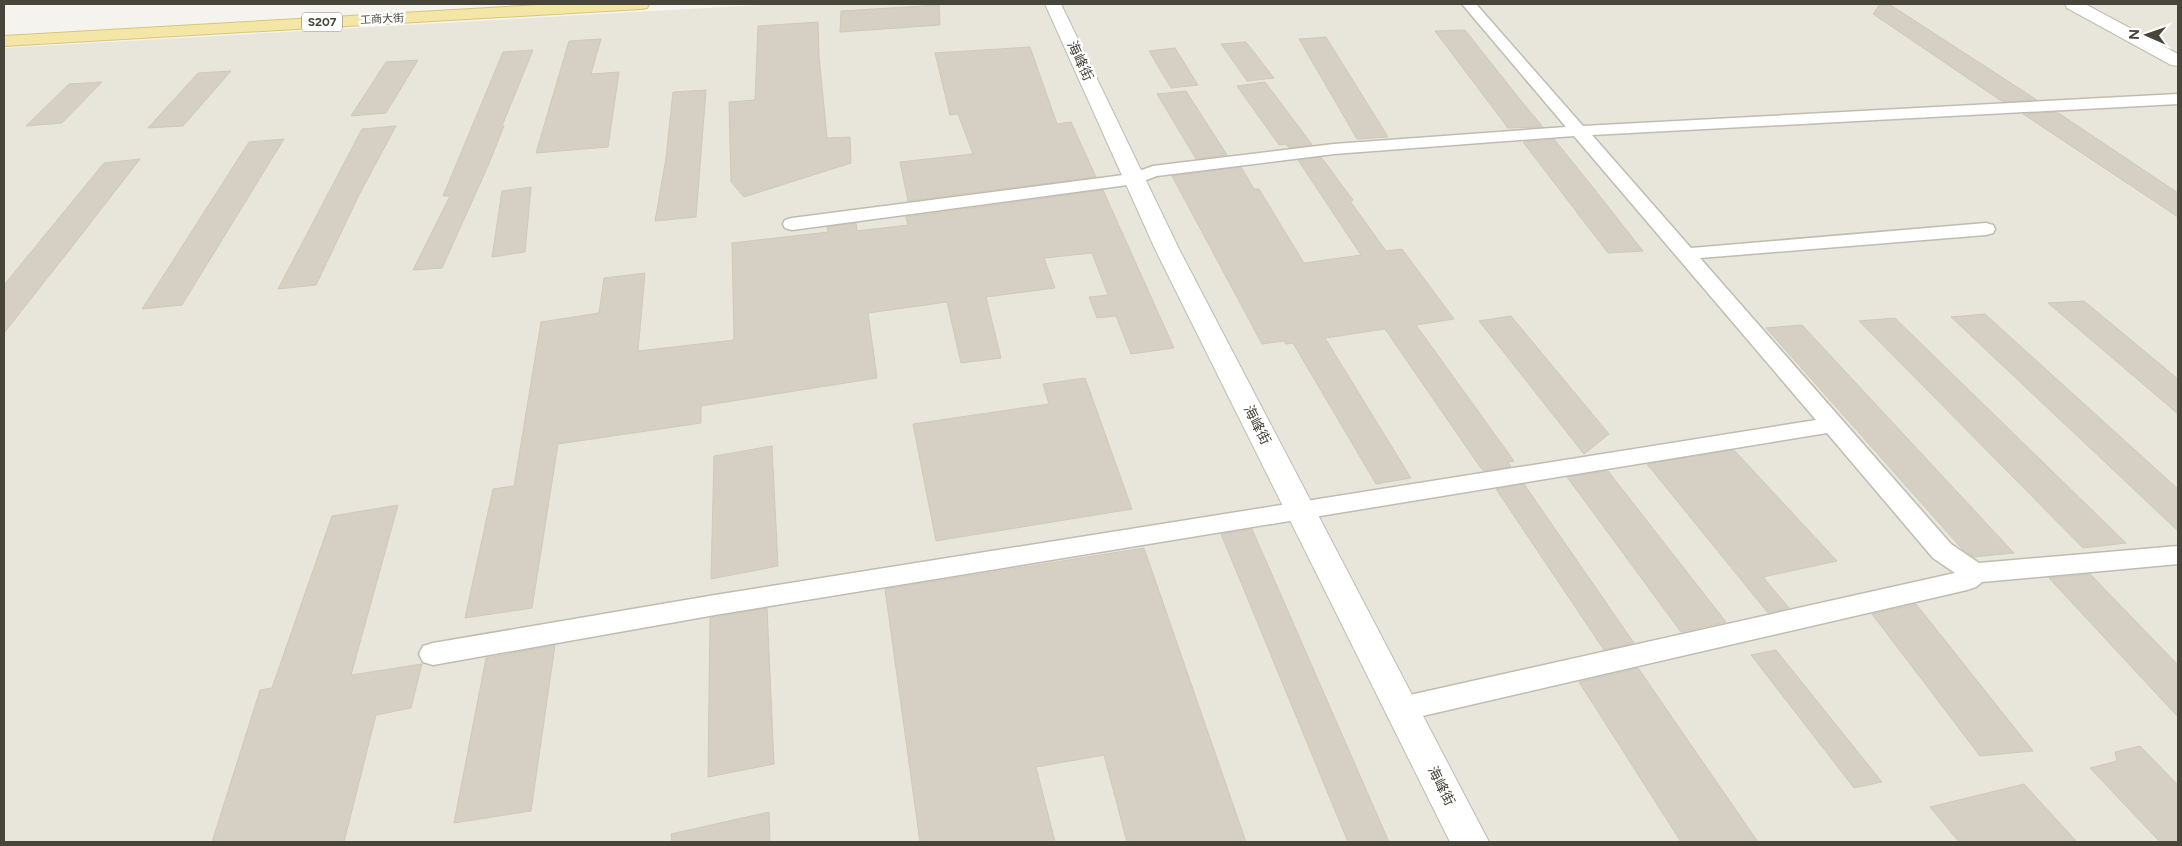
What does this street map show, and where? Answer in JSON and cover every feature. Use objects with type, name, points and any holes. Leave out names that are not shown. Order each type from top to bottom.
[{"type":"main road","name":"工商大街","points":[[4,28],[440,4]]},
{"type":"main road","name":"工商大街","points":[[4,41],[641,4]]},
{"type":"street","name":"海峰街","points":[[1053,4],[1167,249],[1470,842]]},
{"type":"street","points":[[1469,4],[1942,551],[1975,572],[2178,555]]},
{"type":"street","points":[[2073,4],[2178,61]]},
{"type":"street","points":[[792,224],[1135,179],[1153,171],[1334,149],[1579,131],[2178,99]]},
{"type":"street","points":[[1685,254],[1986,229]]},
{"type":"street","points":[[433,654],[715,605],[1833,425]]},
{"type":"street","points":[[1401,709],[1967,580],[1975,572]]},
{"type":"shaded area","points":[[777,4],[2178,4],[2178,842],[4,842],[4,48]]},
{"type":"building","points":[[1880,4],[1889,4],[2037,100],[2003,102],[1873,14]]},
{"type":"building","points":[[939,5],[940,25],[840,32],[841,11]]},
{"type":"building","points":[[818,22],[819,56],[827,138],[850,137],[851,163],[744,197],[731,182],[729,102],[755,100],[758,26]]},
{"type":"building","points":[[1465,30],[1543,127],[1508,128],[1435,31]]},
{"type":"building","points":[[1326,37],[1388,137],[1357,139],[1299,39]]},
{"type":"building","points":[[601,39],[591,74],[619,72],[608,147],[536,153],[569,41]]},
{"type":"building","points":[[1246,42],[1274,78],[1247,81],[1221,44]]},
{"type":"building","points":[[1030,47],[1057,124],[1071,122],[1096,177],[908,201],[900,162],[973,154],[958,114],[950,115],[935,53]]},
{"type":"building","points":[[1175,48],[1198,85],[1171,88],[1149,51]]},
{"type":"building","points":[[533,50],[488,166],[442,268],[413,270],[450,196],[443,196],[503,52]]},
{"type":"building","points":[[418,60],[386,113],[351,116],[386,62]]},
{"type":"building","points":[[231,71],[183,126],[148,128],[198,73]]},
{"type":"building","points":[[102,82],[62,123],[26,126],[69,84]]},
{"type":"building","points":[[1265,82],[1312,145],[1289,148],[1286,144],[1279,145],[1237,86]]},
{"type":"building","points":[[706,90],[696,217],[655,221],[666,158],[673,92]]},
{"type":"building","points":[[1186,91],[1227,155],[1196,159],[1157,94]]},
{"type":"building","points":[[2057,112],[2178,193],[2178,217],[2023,114]]},
{"type":"building","points":[[396,126],[360,193],[316,285],[278,289],[362,129]]},
{"type":"building","points":[[284,139],[182,305],[142,309],[249,142]]},
{"type":"building","points":[[1554,139],[1643,251],[1608,253],[1523,142]]},
{"type":"building","points":[[1321,157],[1353,200],[1350,201],[1386,251],[1402,249],[1454,319],[1416,325],[1514,461],[1508,462],[1511,467],[1484,471],[1480,467],[1385,329],[1325,338],[1411,478],[1376,484],[1293,343],[1286,344],[1284,341],[1262,344],[1172,176],[1241,167],[1254,189],[1259,189],[1304,263],[1361,255],[1298,160]]},
{"type":"building","points":[[140,159],[4,333],[4,285],[104,163]]},
{"type":"building","points":[[531,187],[525,252],[492,257],[502,191]]},
{"type":"building","points":[[1103,190],[1174,348],[1131,354],[1116,316],[1097,318],[1089,297],[1108,295],[1092,253],[1044,258],[1055,288],[986,297],[1001,358],[961,363],[947,302],[868,313],[877,378],[701,406],[701,423],[558,444],[532,608],[465,618],[493,489],[514,486],[541,322],[599,313],[604,278],[645,273],[638,351],[734,340],[732,243],[828,232],[827,227],[856,223],[857,231],[908,225],[906,217]]},
{"type":"building","points":[[2084,301],[2178,379],[2178,414],[2048,303]]},
{"type":"building","points":[[1985,314],[2178,489],[2178,531],[1951,317]]},
{"type":"building","points":[[1511,316],[1609,434],[1584,454],[1479,321]]},
{"type":"building","points":[[1895,318],[2126,543],[2083,548],[1859,321]]},
{"type":"building","points":[[1802,325],[2014,553],[1974,557],[1963,550],[1766,328]]},
{"type":"building","points":[[1085,378],[1132,509],[936,541],[913,424],[1049,404],[1043,384]]},
{"type":"building","points":[[772,446],[778,566],[711,579],[714,456]]},
{"type":"building","points":[[1734,450],[1837,561],[1763,577],[1789,608],[1768,613],[1647,464]]},
{"type":"building","points":[[1608,471],[1726,622],[1681,632],[1567,477]]},
{"type":"building","points":[[1524,484],[1634,643],[1604,650],[1496,489]]},
{"type":"building","points":[[398,505],[351,675],[422,664],[411,708],[376,715],[344,842],[212,842],[260,690],[272,688],[332,516]]},
{"type":"building","points":[[1252,529],[1389,842],[1348,842],[1221,534]]},
{"type":"building","points":[[1144,548],[1246,842],[1127,842],[1104,755],[1036,767],[1055,842],[920,842],[885,589]]},
{"type":"building","points":[[2090,574],[2178,665],[2178,717],[2049,578]]},
{"type":"building","points":[[1916,604],[2033,751],[1980,756],[1872,614]]},
{"type":"building","points":[[767,608],[774,764],[708,777],[710,618]]},
{"type":"building","points":[[555,645],[531,811],[454,823],[486,658]]},
{"type":"building","points":[[1776,650],[1882,782],[1854,788],[1751,655]]},
{"type":"building","points":[[1638,668],[1758,842],[1681,842],[1579,682]]},
{"type":"building","points":[[2140,746],[2178,785],[2178,842],[2160,842],[2090,768],[2117,761],[2115,752]]},
{"type":"building","points":[[2024,784],[2077,842],[1959,842],[1930,807]]},
{"type":"building","points":[[769,812],[770,842],[672,842],[671,834]]}]
